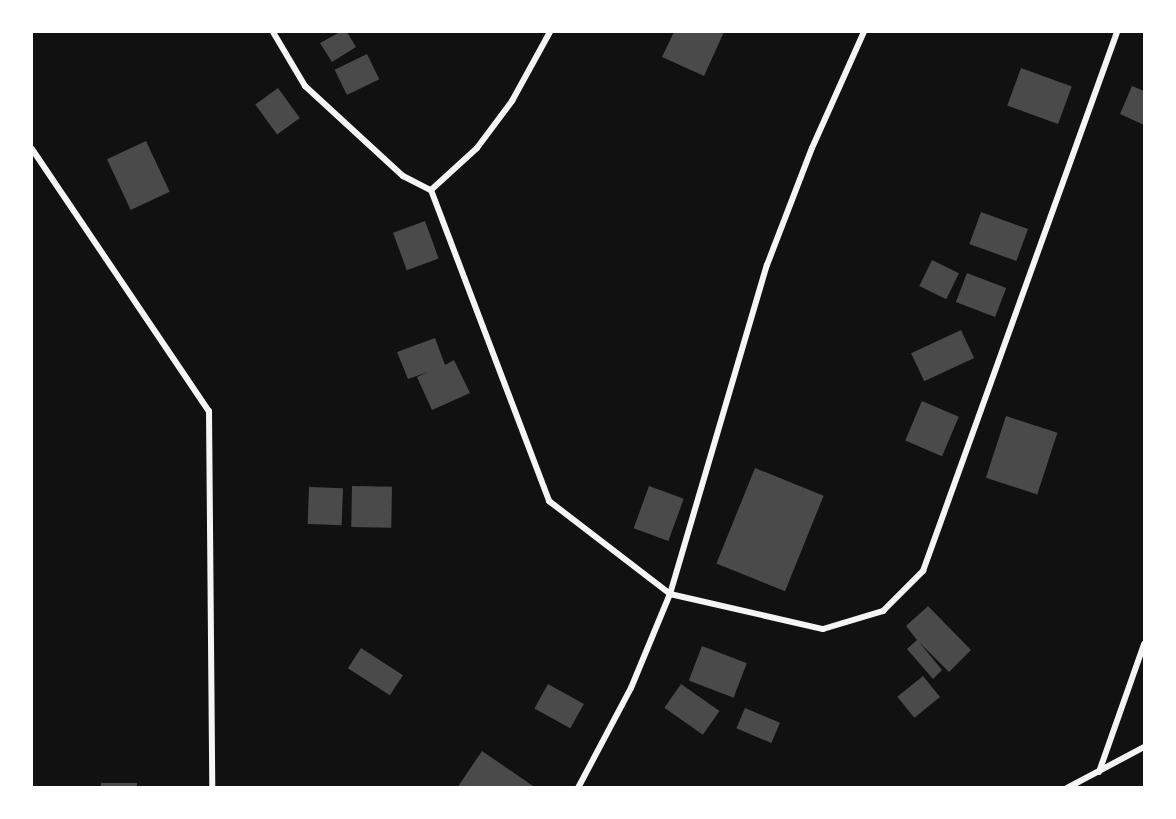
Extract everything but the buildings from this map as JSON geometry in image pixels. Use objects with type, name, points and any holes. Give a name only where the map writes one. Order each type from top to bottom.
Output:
[{"type":"street","points":[[273,32],[305,86],[403,176],[431,190],[549,501],[670,594],[823,629],[883,612],[923,571],[1117,32]]},
{"type":"street","points":[[431,190],[477,148],[512,101],[550,32]]},
{"type":"street","points":[[578,788],[631,688],[670,594],[767,265],[812,148],[864,32]]},
{"type":"street","points":[[32,149],[34,159],[208,411],[212,788]]},
{"type":"street","points":[[1098,772],[1144,644]]},
{"type":"street","points":[[1067,788],[1144,747]]}]
